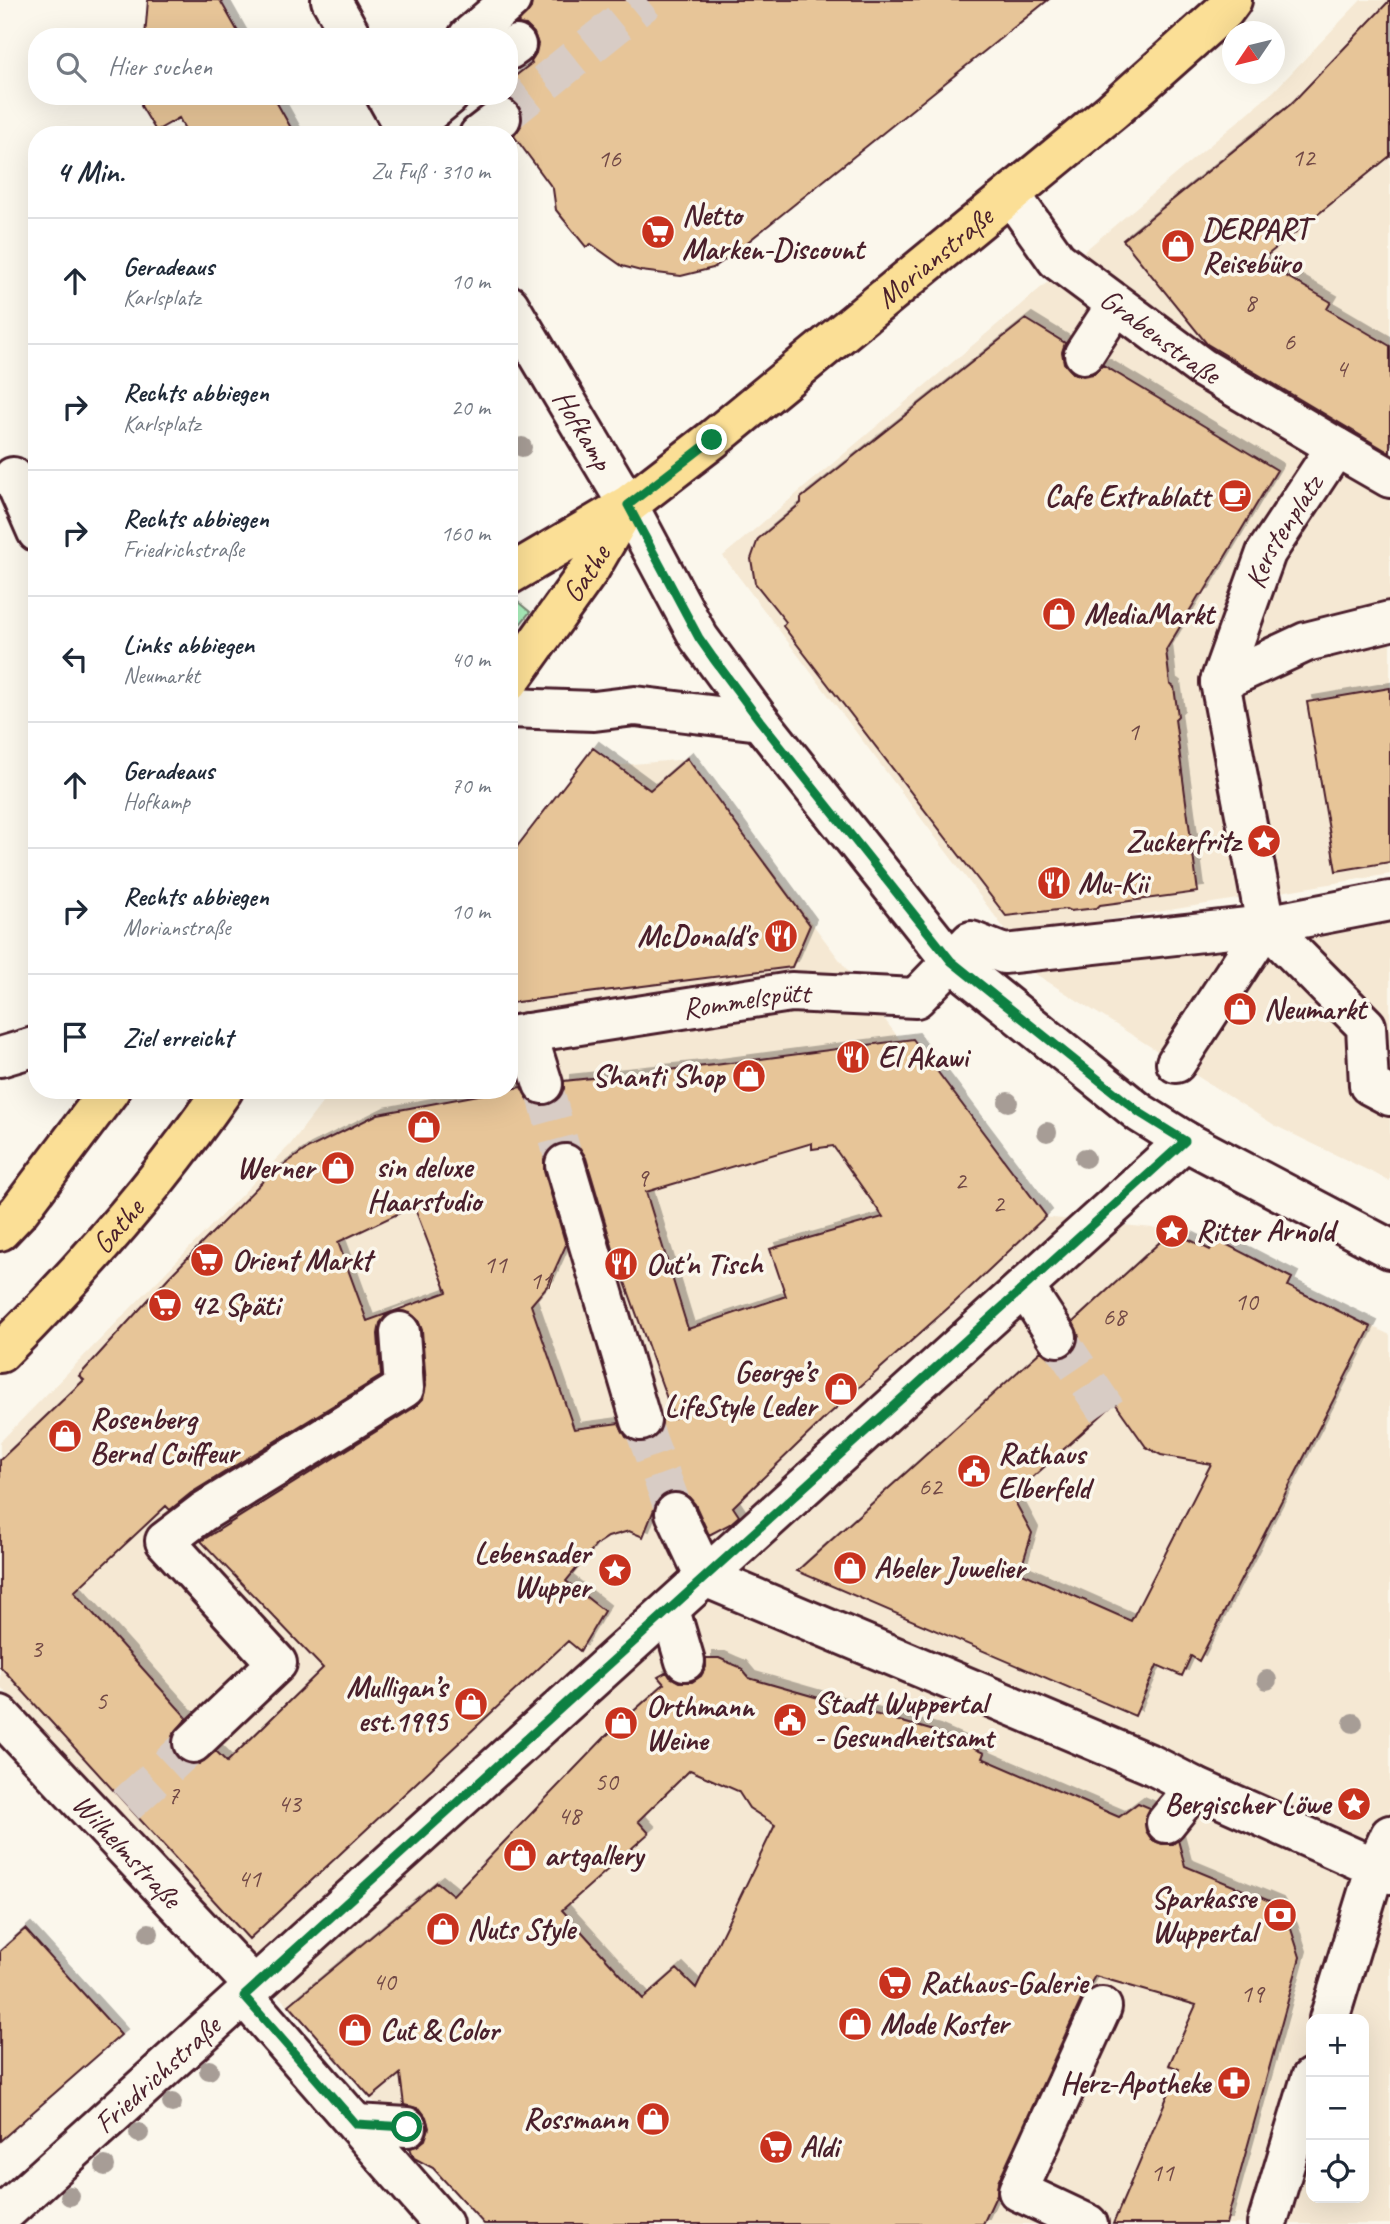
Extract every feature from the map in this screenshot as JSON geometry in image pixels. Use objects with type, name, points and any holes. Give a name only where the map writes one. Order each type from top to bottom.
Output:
[{"type":"main road","name":"Morianstraße","points":[[628,505],[712,440],[1112,111],[1224,11],[1232,0]]},
{"type":"main road","name":"Gathe","points":[[518,570],[628,505]]},
{"type":"main road","name":"Gathe","points":[[518,669],[590,569],[628,505]]},
{"type":"main road","points":[[0,1231],[19,1211],[103,1099]]},
{"type":"main road","name":"Gathe","points":[[0,1353],[45,1308],[172,1162],[217,1099]]},
{"type":"street","points":[[331,0],[347,28]]},
{"type":"street","points":[[478,28],[511,0]]},
{"type":"street","points":[[398,113],[422,105]]},
{"type":"street","name":"Grabenstraße","points":[[1011,195],[1057,260],[1201,367],[1336,447]]},
{"type":"street","points":[[1084,354],[1116,305]]},
{"type":"street","name":"Hofkamp","points":[[518,320],[628,505],[699,638],[760,721],[951,961]]},
{"type":"street","name":"Kerstenplatz","points":[[1220,681],[1266,553],[1336,447],[1390,478]]},
{"type":"street","points":[[17,474],[28,506]]},
{"type":"street","points":[[1390,621],[1306,642],[1220,681],[1266,925],[1366,1026],[1369,1085],[1390,1096]]},
{"type":"street","points":[[518,708],[594,711],[635,706],[760,721]]},
{"type":"street","points":[[1390,901],[1266,925],[1004,954],[971,941],[951,961],[1140,1113],[1185,1141],[1390,1249]]},
{"type":"street","points":[[1176,1063],[1266,925]]},
{"type":"street","name":"Rommelspütt","points":[[543,1084],[518,1034],[792,992],[916,998],[951,961]]},
{"type":"street","points":[[0,1057],[28,1049]]},
{"type":"street","name":"Friedrichstraße","points":[[0,2217],[1185,1141]]},
{"type":"street","points":[[565,1164],[641,1421]]},
{"type":"street","points":[[1025,1288],[1057,1337]]},
{"type":"street","points":[[193,1743],[277,1663],[165,1541],[203,1512],[404,1388],[400,1332]]},
{"type":"street","points":[[675,1513],[705,1577],[1150,1763],[1195,1787],[1385,1858],[1331,2014]]},
{"type":"street","points":[[670,1609],[685,1661]]},
{"type":"street","name":"Wilhelmstraße","points":[[0,1716],[115,1816],[249,1991],[356,2124],[443,2224]]},
{"type":"street","points":[[1166,1823],[1195,1787]]},
{"type":"street","points":[[1088,2224],[1018,2191],[1102,2007]]},
{"type":"street","points":[[1267,2224],[1306,2095]]},
{"type":"street","points":[[356,2124],[407,2127]]},
{"type":"shaded area","points":[[1361,0],[1390,0],[1390,874],[1010,936],[723,556],[1281,84],[1285,84],[1285,79]]},
{"type":"shaded area","points":[[688,759],[1033,1216],[1173,1230],[1390,1335],[1390,2224],[484,2224],[0,1686],[0,1442],[290,1145],[325,1099],[518,1099],[518,847],[578,769]]},
{"type":"shaded area","name":"Neumarkt","points":[[1390,901],[1390,1181],[1276,1126],[1004,954]]},
{"type":"green space","points":[[518,602],[530,612],[518,627]]},
{"type":"building","points":[[148,0],[220,0],[236,28],[146,28]]},
{"type":"building","points":[[532,0],[1048,0],[729,257],[713,268],[681,276],[622,266],[591,244],[586,247],[556,210],[553,189],[518,141],[522,114],[518,74],[532,63],[538,44],[534,33],[526,25],[517,24],[531,8]]},
{"type":"building","points":[[1390,0],[1390,156],[1260,261],[1331,302],[1327,309],[1390,346],[1390,453],[1207,344],[1123,240],[1291,104]]},
{"type":"building","points":[[278,105],[290,126],[183,126],[179,118],[165,126],[153,126],[141,106]]},
{"type":"building","points":[[1026,319],[1065,343],[1062,352],[1064,363],[1073,373],[1083,376],[1093,374],[1103,365],[1277,470],[1166,650],[1170,684],[1174,687],[1178,716],[1175,719],[1198,892],[1100,905],[1097,908],[1006,916],[783,626],[786,622],[755,583],[751,559],[758,539],[801,503],[801,498]]},
{"type":"building","points":[[1390,688],[1390,862],[1336,871],[1307,702]]},
{"type":"building","points":[[593,748],[650,790],[687,758],[810,925],[792,967],[518,1002],[518,845]]},
{"type":"building","points":[[913,1039],[1046,1216],[826,1417],[733,1507],[739,1516],[730,1524],[709,1535],[695,1504],[688,1496],[676,1491],[665,1494],[662,1489],[643,1537],[629,1531],[608,1537],[596,1545],[566,1581],[604,1611],[580,1651],[568,1641],[249,1939],[0,1666],[0,1460],[84,1380],[79,1376],[169,1277],[268,1176],[305,1150],[378,1114],[457,1099],[518,1099],[518,1088],[521,1087],[529,1101],[549,1105],[559,1098],[564,1089],[564,1081],[715,1065]],"holes":[[[559,1143],[571,1143],[580,1148],[586,1158],[613,1249],[674,1418],[662,1419],[662,1427],[657,1436],[647,1442],[635,1442],[626,1437],[619,1423],[574,1429],[531,1305],[548,1285],[566,1245],[544,1170],[544,1158],[549,1149]],[[812,1143],[812,1149],[833,1146],[883,1217],[770,1249],[786,1296],[688,1329],[646,1192]],[[414,1206],[447,1292],[367,1321],[338,1242]],[[398,1310],[410,1313],[418,1320],[422,1330],[426,1386],[423,1399],[415,1407],[201,1541],[323,1668],[227,1762],[216,1751],[199,1764],[186,1764],[177,1758],[172,1747],[172,1736],[187,1718],[74,1592],[166,1506],[170,1510],[191,1493],[381,1376],[378,1334],[380,1323],[387,1314]]]},
{"type":"building","name":"Rathaus Elberfeld","points":[[1172,1231],[1210,1250],[1216,1239],[1292,1278],[1288,1286],[1371,1327],[1199,1661],[1191,1656],[1182,1676],[1157,1665],[1135,1716],[797,1571],[1041,1351],[1048,1357],[1058,1359],[1069,1355],[1077,1346],[1079,1336],[1073,1322]],"holes":[[[1115,1403],[1146,1447],[1161,1455],[1211,1464],[1131,1621],[1020,1572],[1032,1533],[1012,1496]]]},
{"type":"building","name":"Rathaus-Galerie","points":[[706,1658],[719,1658],[740,1667],[749,1678],[934,1731],[984,1753],[982,1758],[1119,1817],[1138,1803],[1150,1808],[1145,1819],[1146,1831],[1152,1840],[1173,1844],[1178,1840],[1185,1866],[1277,1904],[1291,1929],[1300,1957],[1226,2224],[1113,2224],[1179,2069],[1169,2065],[1196,2005],[1095,1976],[1082,1998],[998,2182],[997,2194],[983,2224],[484,2224],[433,2168],[414,2158],[410,2148],[425,2140],[429,2128],[420,2109],[404,2105],[400,2074],[371,2098],[289,2005],[437,1882],[453,1895],[606,1736],[664,1684],[658,1677],[667,1672],[679,1682],[692,1682],[701,1676],[706,1667]],"holes":[[[690,1770],[738,1791],[749,1808],[775,1825],[696,1988],[677,1969],[643,1999],[562,1910],[649,1833],[638,1821]]]},
{"type":"building","points":[[25,1929],[121,2035],[0,2141],[0,1951]]},
{"type":"tunnel","points":[[518,104],[647,0]]},
{"type":"tunnel","points":[[501,118],[517,105]]},
{"type":"tunnel","points":[[543,1084],[565,1164]]},
{"type":"tunnel","points":[[1057,1337],[1107,1411]]},
{"type":"tunnel","points":[[641,1421],[675,1513]]},
{"type":"tunnel","points":[[126,1805],[193,1743]]},
{"type":"place","name":"Netto Marken-Discount","points":[[658,232]]},
{"type":"place","name":"DERPART Reisebüro","points":[[1178,246]]},
{"type":"place","name":"Cafe Extrablatt","points":[[1235,496]]},
{"type":"place","name":"MediaMarkt","points":[[1059,614]]},
{"type":"place","name":"Zuckerfritz","points":[[1264,841]]},
{"type":"place","name":"Mu-Kii","points":[[1054,883]]},
{"type":"place","name":"McDonald's","points":[[781,936]]},
{"type":"place","name":"Neumarkt","points":[[1240,1009]]},
{"type":"place","name":"El Akawi","points":[[853,1057]]},
{"type":"place","name":"Shanti Shop","points":[[749,1076]]},
{"type":"place","name":"sin deluxe Haarstudio","points":[[424,1127]]},
{"type":"place","name":"Werner","points":[[338,1168]]},
{"type":"place","name":"Ritter Arnold","points":[[1172,1231]]},
{"type":"place","name":"Orient Markt","points":[[207,1260]]},
{"type":"place","name":"Out'n Tisch","points":[[621,1264]]},
{"type":"place","name":"42 Späti","points":[[165,1305]]},
{"type":"place","name":"George’s LifeStyle Leder","points":[[841,1389]]},
{"type":"place","name":"Rosenberg Bernd Coiffeur","points":[[65,1436]]},
{"type":"place","name":"Rathaus Elberfeld","points":[[974,1471]]},
{"type":"place","name":"Abeler Juwelier","points":[[850,1568]]},
{"type":"place","name":"Lebensader Wupper","points":[[615,1570]]},
{"type":"place","name":"Mulligan’s est.1995","points":[[471,1704]]},
{"type":"place","name":"Stadt Wuppertal - Gesundheitsamt","points":[[790,1720]]},
{"type":"place","name":"Orthmann Weine","points":[[621,1723]]},
{"type":"place","name":"Bergischer Löwe","points":[[1354,1804]]},
{"type":"place","name":"artgallery","points":[[520,1855]]},
{"type":"place","name":"Sparkasse Wuppertal","points":[[1280,1915]]},
{"type":"place","name":"Nuts Style","points":[[443,1929]]},
{"type":"place","name":"Rathaus-Galerie","points":[[895,1983]]},
{"type":"place","name":"Mode Koster","points":[[855,2024]]},
{"type":"place","name":"Cut & Color","points":[[355,2030]]},
{"type":"place","name":"Herz-Apotheke","points":[[1234,2083]]},
{"type":"place","name":"Rossmann","points":[[653,2119]]},
{"type":"place","name":"Aldi","points":[[776,2147]]},
{"type":"route","points":[[407,2127],[356,2124],[244,1996],[1185,1141],[1140,1113],[951,961],[760,721],[699,638],[628,505],[712,440]]}]
